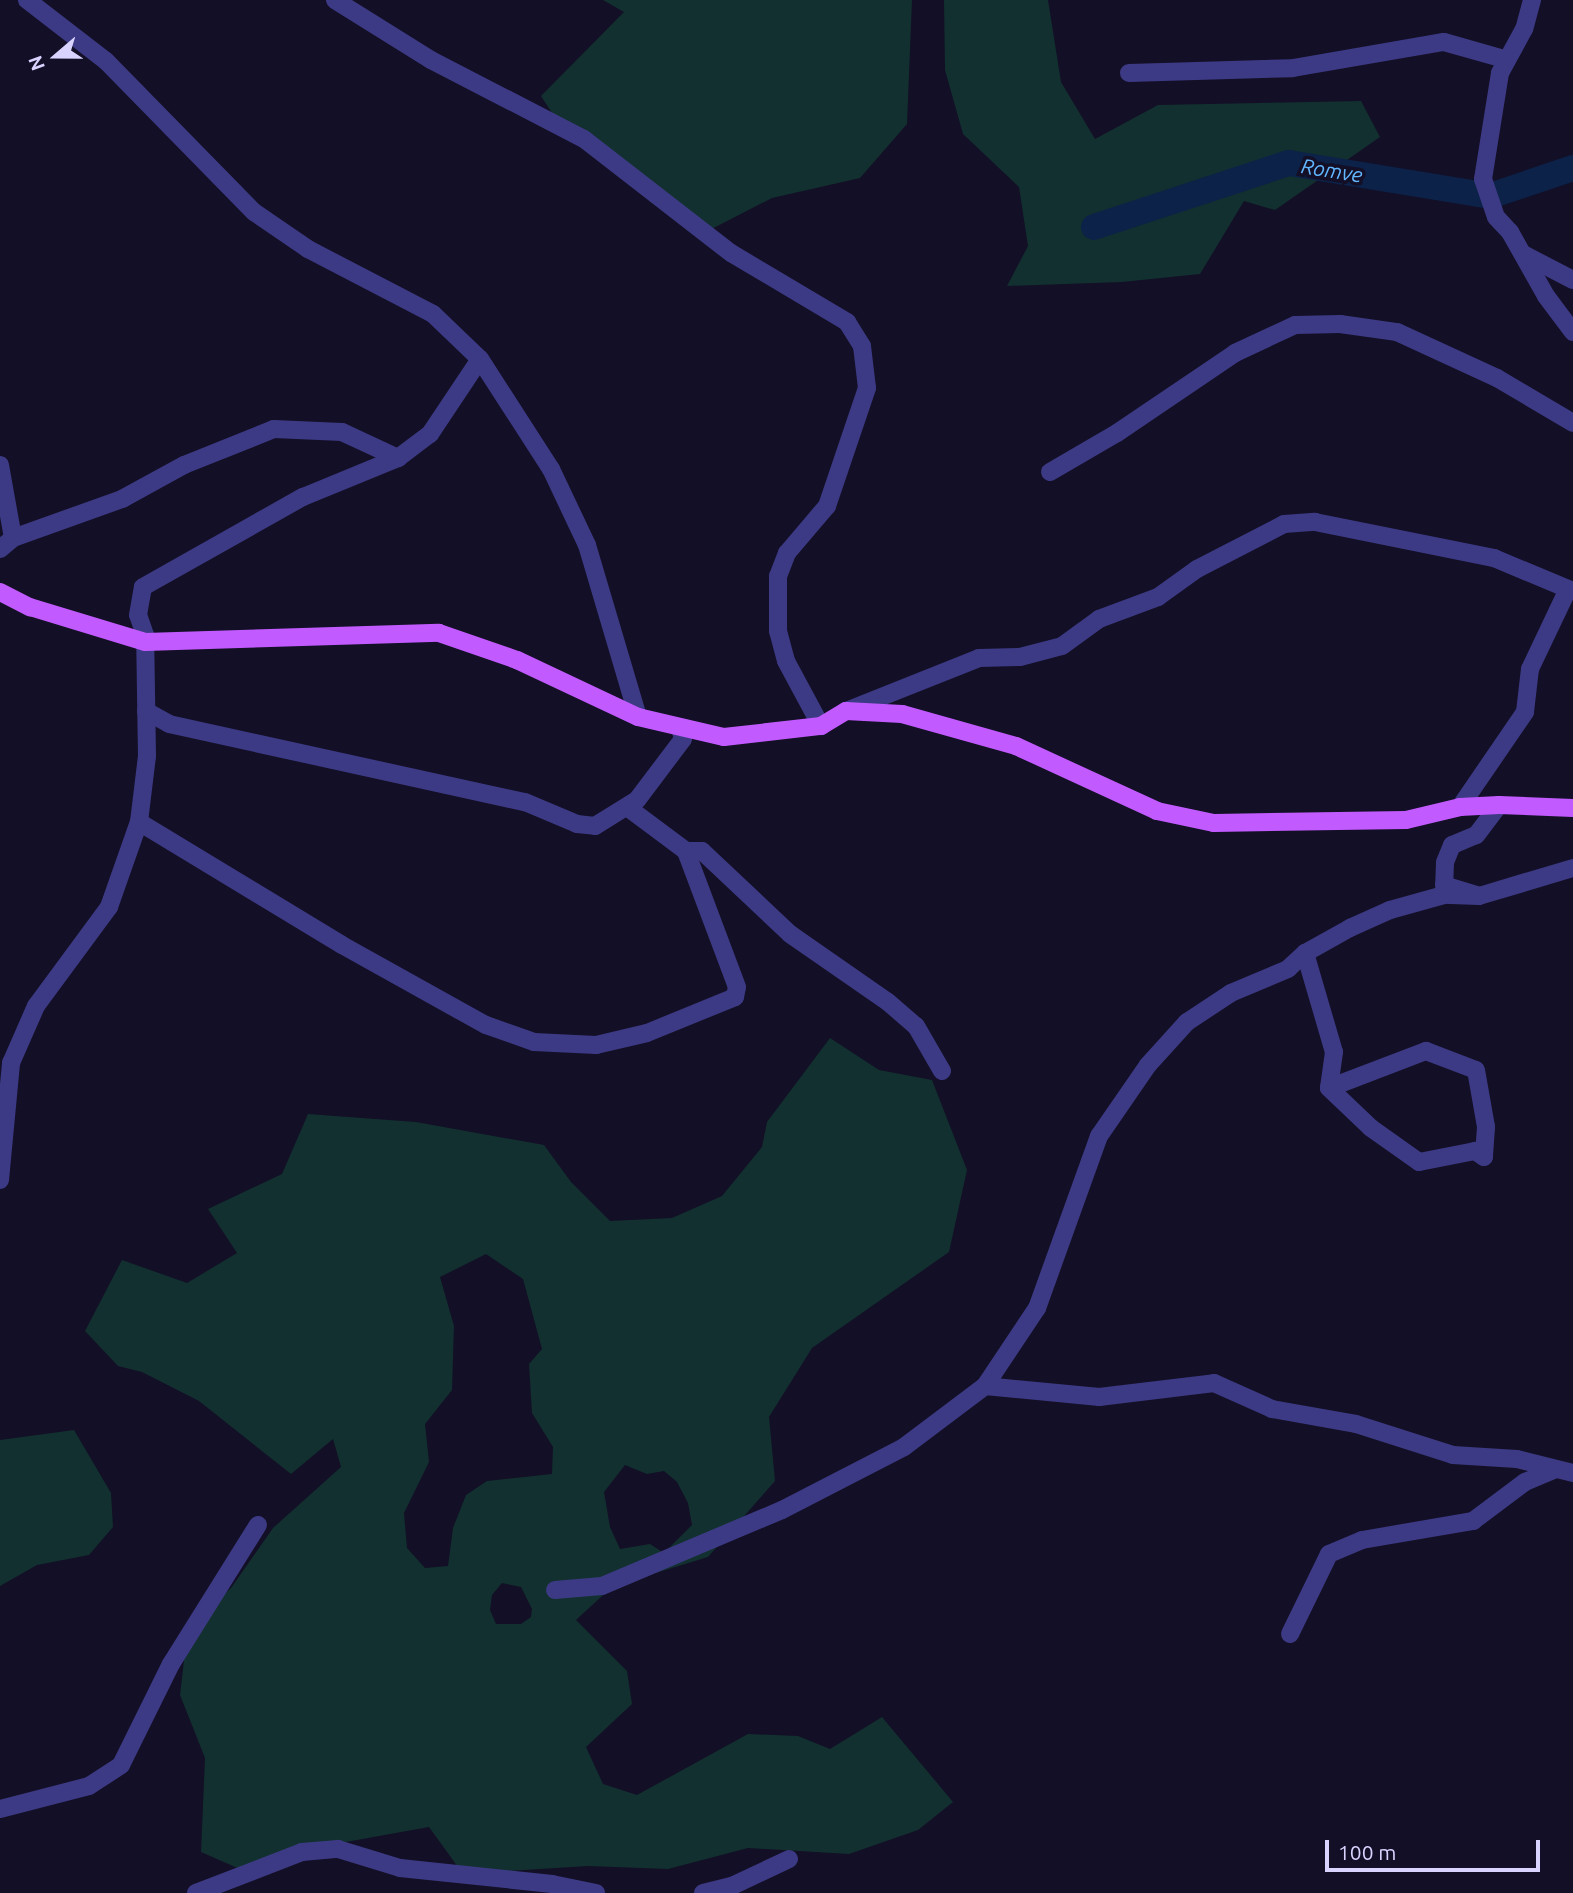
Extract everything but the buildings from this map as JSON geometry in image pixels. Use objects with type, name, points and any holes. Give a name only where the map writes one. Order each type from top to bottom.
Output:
[{"type":"main road","points":[[0,592],[30,607],[145,642],[439,633],[517,660],[638,717],[724,737],[821,726],[846,711],[902,714],[954,727],[1067,766],[1157,811],[1214,823],[1406,820],[1460,807],[1499,805],[1573,808]]},
{"type":"street","points":[[27,0],[106,61],[254,212],[308,249],[433,314],[480,359],[551,469],[587,545],[638,717]]},
{"type":"street","points":[[335,0],[431,60],[584,139],[731,253],[847,322],[862,346],[867,388],[827,506],[787,554],[778,576],[778,631],[786,661],[821,726]]},
{"type":"street","points":[[1532,0],[1524,29],[1504,59],[1483,179],[1496,217],[1525,255],[1546,296],[1573,332]]},
{"type":"street","points":[[1129,73],[1293,68],[1444,42],[1504,59]]},
{"type":"street","points":[[1525,255],[1573,280]]},
{"type":"street","points":[[1050,472],[1118,433],[1235,354],[1295,325],[1340,324],[1397,332],[1497,378],[1573,423]]},
{"type":"street","points":[[0,1180],[11,1063],[36,1006],[109,906],[139,822],[147,756],[145,642],[138,615],[143,587],[303,497],[398,458],[430,434],[480,359]]},
{"type":"street","points":[[0,465],[6,543],[122,499],[184,465],[274,429],[342,432],[398,458]]},
{"type":"street","points":[[846,711],[979,658],[1020,657],[1062,646],[1099,619],[1158,597],[1197,569],[1284,524],[1315,522],[1494,558],[1570,591],[1530,669],[1525,712],[1460,807]]},
{"type":"street","points":[[146,711],[169,724],[525,802],[576,824],[595,827],[627,807],[683,739],[680,728]]},
{"type":"street","points":[[1479,896],[1444,886],[1445,862],[1452,845],[1476,835],[1499,805]]},
{"type":"street","points":[[139,822],[342,945],[486,1025],[534,1042],[596,1045],[647,1033],[735,997],[737,987],[686,851],[627,807]]},
{"type":"street","points":[[686,851],[702,851],[790,934],[836,970],[888,1002],[916,1026],[942,1071]]},
{"type":"street","points":[[555,1590],[602,1586],[782,1510],[904,1447],[985,1386],[1037,1308],[1099,1136],[1148,1065],[1187,1023],[1231,993],[1288,969],[1305,953],[1390,910],[1444,895],[1479,896],[1573,868]]},
{"type":"street","points":[[1305,953],[1334,1052],[1329,1088]]},
{"type":"street","points":[[1426,1051],[1472,1067],[1480,1078],[1484,1157],[1475,1152],[1419,1162],[1371,1128],[1329,1088],[1426,1051]]},
{"type":"street","points":[[985,1386],[1099,1397],[1214,1383],[1272,1409],[1356,1424],[1453,1455],[1517,1460],[1564,1471]]},
{"type":"street","points":[[1290,1634],[1329,1554],[1362,1540],[1473,1521],[1525,1482],[1564,1471]]},
{"type":"street","points":[[0,1809],[89,1786],[121,1765],[171,1664],[258,1524]]},
{"type":"street","points":[[196,1893],[302,1852],[338,1850],[400,1868],[552,1884],[596,1893]]},
{"type":"street","points":[[703,1893],[732,1886],[789,1859]]},
{"type":"green space","points":[[603,0],[912,0],[907,124],[860,178],[772,198],[698,236],[561,127],[541,96],[624,12]]},
{"type":"green space","points":[[944,0],[1048,0],[1061,82],[1095,139],[1158,105],[1361,101],[1380,137],[1275,210],[1244,201],[1200,274],[1122,282],[1007,286],[1028,246],[1019,187],[963,134],[945,70]]},
{"type":"green space","points":[[830,1038],[879,1070],[932,1080],[967,1170],[949,1252],[812,1348],[769,1417],[775,1481],[708,1557],[613,1586],[576,1620],[627,1671],[632,1704],[586,1747],[603,1784],[637,1795],[748,1734],[798,1736],[830,1749],[882,1717],[953,1802],[918,1830],[849,1854],[748,1848],[668,1869],[588,1866],[463,1874],[429,1827],[296,1851],[242,1870],[201,1852],[205,1758],[180,1695],[188,1626],[231,1588],[273,1528],[341,1467],[333,1439],[291,1474],[199,1401],[142,1372],[118,1366],[85,1331],[122,1260],[187,1283],[237,1253],[208,1209],[282,1174],[308,1114],[416,1122],[544,1145],[571,1182],[610,1221],[672,1218],[722,1196],[762,1147],[767,1122]],"holes":[[[486,1254],[523,1279],[542,1349],[529,1364],[532,1413],[553,1447],[552,1474],[487,1481],[466,1495],[453,1528],[448,1566],[425,1568],[407,1548],[404,1513],[429,1462],[425,1424],[452,1390],[454,1326],[440,1277]],[[625,1465],[647,1474],[664,1471],[677,1482],[688,1503],[692,1525],[664,1553],[650,1544],[620,1549],[610,1527],[604,1492]],[[502,1583],[521,1587],[532,1609],[531,1617],[521,1624],[496,1624],[490,1610],[492,1595]]]},
{"type":"green space","points":[[74,1430],[111,1493],[113,1527],[89,1555],[37,1565],[0,1586],[0,1440]]},
{"type":"waterway","name":"Romve","points":[[1094,227],[1289,163],[1490,196],[1573,168]]}]
